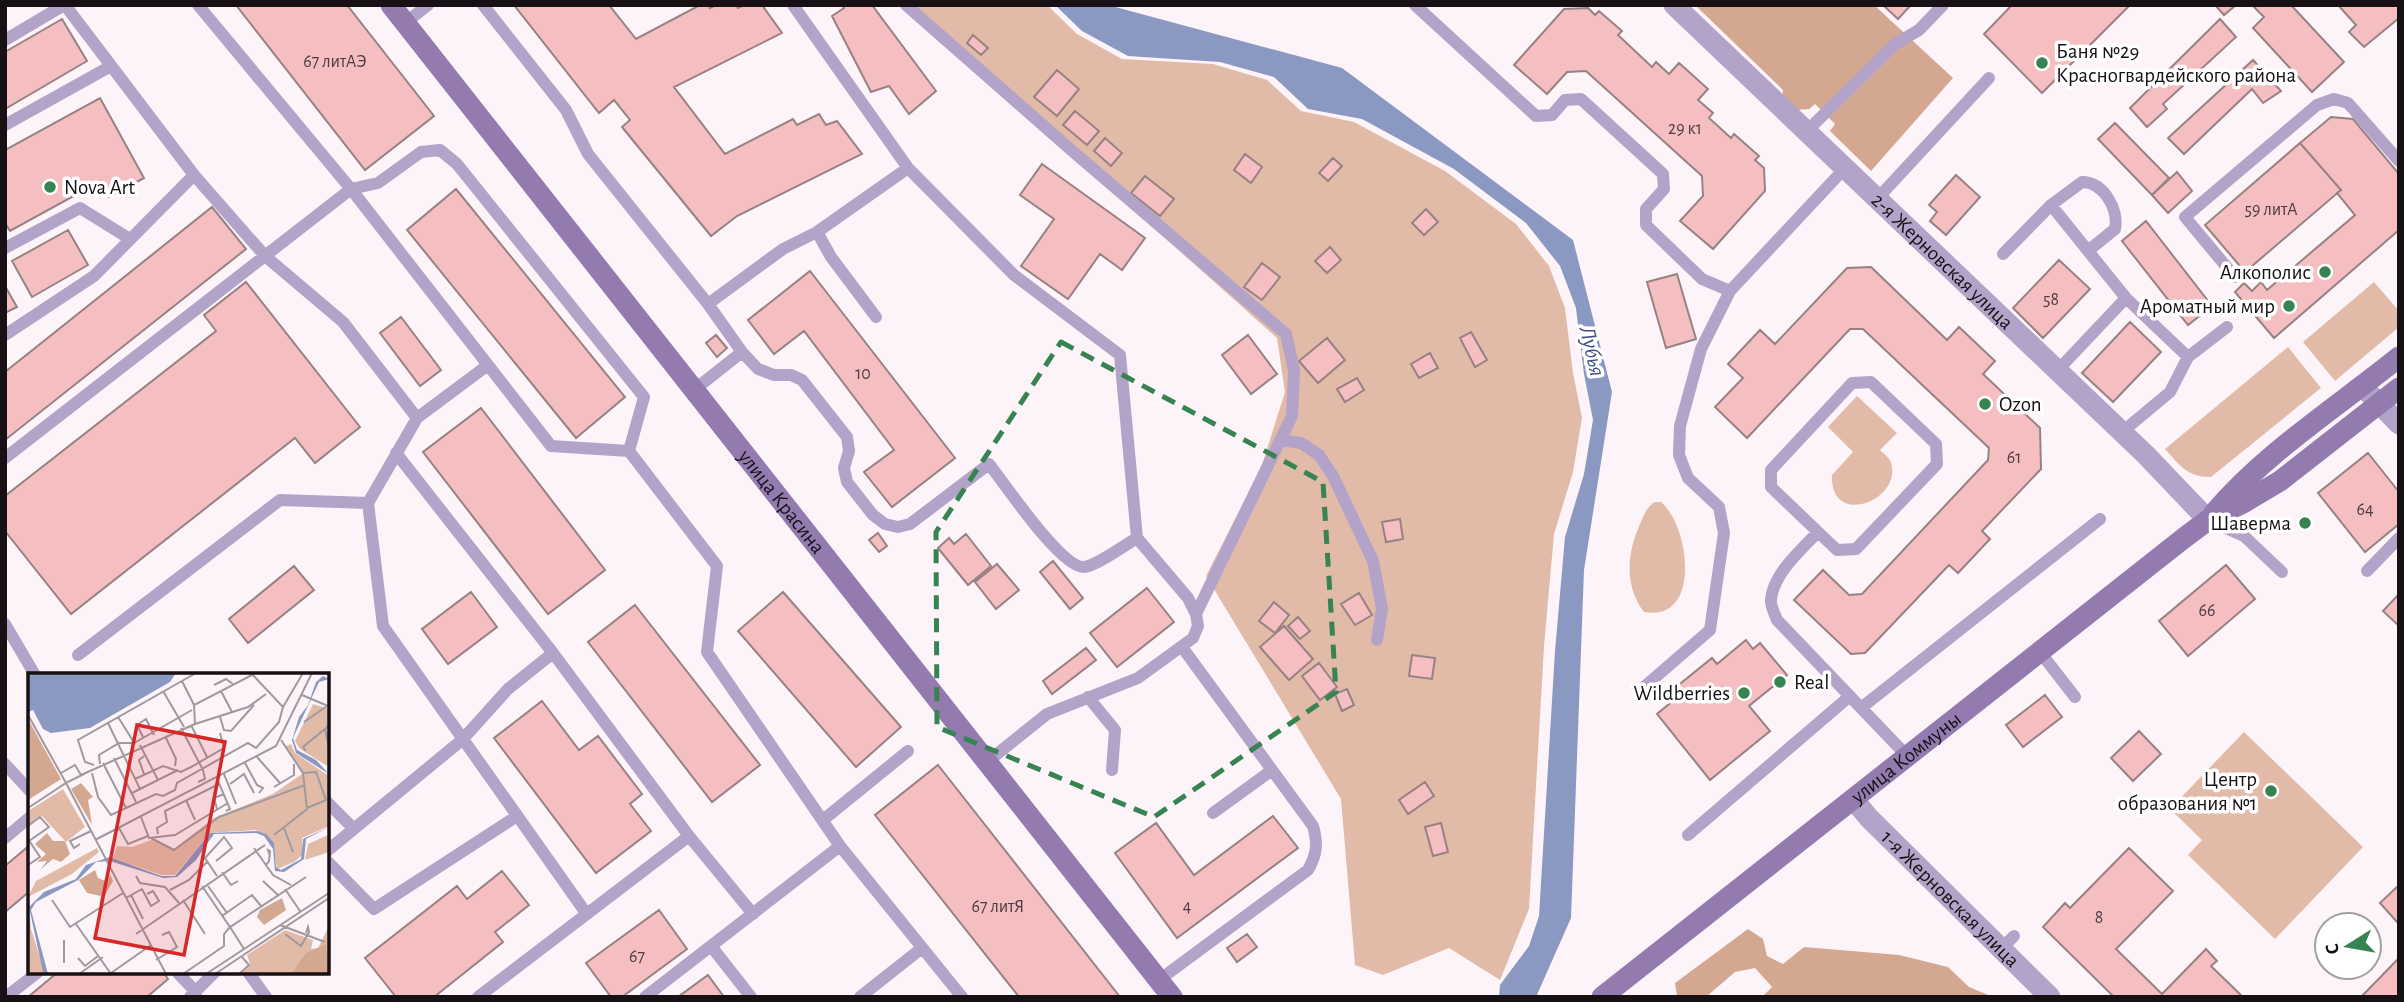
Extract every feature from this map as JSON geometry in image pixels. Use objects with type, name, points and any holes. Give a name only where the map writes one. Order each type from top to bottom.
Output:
[{"type":"main road","name":"улица Красина","points":[[391,5],[1166,988]]},
{"type":"main road","name":"улица Коммуны","points":[[1602,997],[2208,520],[2232,491],[2264,462],[2399,357]]},
{"type":"main road","name":"улица Коммуны","points":[[2208,520],[2280,481],[2399,388]]},
{"type":"street","name":"2-я Жерновская улица","points":[[1674,5],[2122,432],[2208,520]]},
{"type":"street","points":[[2362,386],[2399,424]]},
{"type":"street","name":"1-я Жерновская улица","points":[[1854,800],[2008,942],[2050,997]]},
{"type":"lane","points":[[5,40],[65,5],[194,175],[265,256],[343,322],[416,418]]},
{"type":"lane","points":[[198,5],[351,189],[551,446],[629,451],[717,566],[708,652],[841,846],[962,997]]},
{"type":"lane","points":[[405,23],[428,5]]},
{"type":"lane","points":[[483,5],[566,110],[588,154],[708,304],[742,352],[758,369],[803,380],[847,437],[849,450],[844,468],[847,482],[873,515],[885,524],[898,527],[910,524],[989,464],[1057,552],[1076,566],[1087,567],[1137,538]]},
{"type":"lane","points":[[793,5],[908,168],[1014,275],[1120,355],[1137,538],[1188,598],[1196,614],[1198,626],[1193,638],[1182,647],[1138,678],[1047,714],[987,762]]},
{"type":"lane","points":[[906,5],[1040,124],[1286,334],[1294,370],[1292,416],[1196,614]]},
{"type":"lane","points":[[1415,5],[1536,116],[1552,115],[1565,100],[1581,99],[1663,174],[1664,189],[1646,209],[1646,225],[1702,279],[1730,291]]},
{"type":"lane","points":[[1807,131],[1895,44],[1919,30],[1943,5]]},
{"type":"lane","points":[[5,125],[111,66]]},
{"type":"lane","points":[[1877,199],[1989,78]]},
{"type":"lane","points":[[2235,277],[2185,217],[2318,105],[2334,99],[2348,103],[2399,161]]},
{"type":"lane","points":[[5,458],[351,189],[378,183],[421,152],[440,150],[457,164],[644,397],[629,451]]},
{"type":"lane","points":[[708,304],[783,249],[817,232],[908,168]]},
{"type":"lane","points":[[1644,687],[1710,630],[1724,533],[1719,507],[1688,478],[1679,455],[1681,426],[1702,348],[1730,291],[1845,168]]},
{"type":"lane","points":[[5,335],[93,276],[194,175]]},
{"type":"lane","points":[[2003,254],[2051,205],[2082,181],[2096,185],[2114,208],[2117,219],[2115,229],[2089,250]]},
{"type":"lane","points":[[2051,205],[2126,298],[2188,357]]},
{"type":"lane","points":[[5,248],[80,208],[130,239]]},
{"type":"lane","points":[[817,232],[831,257],[876,317]]},
{"type":"lane","points":[[2057,371],[2126,298]]},
{"type":"lane","points":[[2122,432],[2170,392],[2188,357],[2227,327]]},
{"type":"lane","points":[[694,390],[742,352]]},
{"type":"lane","points":[[488,365],[416,418],[368,503],[383,626],[586,913]]},
{"type":"lane","points":[[1871,382],[1936,444],[1937,464],[1856,548],[1836,550],[1818,532],[1771,487],[1770,470],[1852,383],[1871,382]]},
{"type":"lane","points":[[1281,440],[1301,443],[1319,455],[1333,476],[1373,561],[1382,609],[1377,640]]},
{"type":"lane","points":[[397,453],[553,653],[689,836],[753,914]]},
{"type":"lane","points":[[78,655],[280,500],[368,503]]},
{"type":"lane","points":[[1861,708],[2100,519]]},
{"type":"lane","points":[[2208,520],[2244,536],[2282,572]]},
{"type":"lane","points":[[1818,532],[1776,583],[1770,601],[1777,620],[1908,757]]},
{"type":"lane","points":[[2367,571],[2399,538]]},
{"type":"lane","points":[[5,624],[34,673]]},
{"type":"lane","points":[[1166,988],[1308,870],[1315,857],[1317,843],[1313,826],[1182,647]]},
{"type":"lane","points":[[2040,652],[2075,697]]},
{"type":"lane","points":[[329,849],[462,740],[508,689],[553,653]]},
{"type":"lane","points":[[1688,835],[1850,696]]},
{"type":"lane","points":[[1088,697],[1115,730],[1112,770]]},
{"type":"lane","points":[[822,820],[908,751]]},
{"type":"lane","points":[[5,764],[28,789]]},
{"type":"lane","points":[[1213,813],[1272,770]]},
{"type":"lane","points":[[329,804],[354,830]]},
{"type":"lane","points":[[329,863],[374,909],[517,816]]},
{"type":"lane","points":[[5,838],[28,819]]},
{"type":"lane","points":[[478,997],[689,836]]},
{"type":"lane","points":[[645,997],[841,846]]},
{"type":"lane","points":[[711,946],[751,997]]},
{"type":"lane","points":[[860,997],[922,948]]},
{"type":"lane","points":[[6,997],[35,974]]},
{"type":"lane","points":[[178,974],[194,995],[213,974]]},
{"type":"lane","points":[[249,974],[266,997]]},
{"type":"highlighted area","points":[[1061,342],[1323,482],[1336,692],[1154,817],[937,727],[936,532]]},
{"type":"shaded area","points":[[904,5],[1047,5],[1077,34],[1122,59],[1213,64],[1267,80],[1301,111],[1354,122],[1445,171],[1516,224],[1549,266],[1565,308],[1582,418],[1573,472],[1554,534],[1544,646],[1529,909],[1500,980],[1449,948],[1383,975],[1355,965],[1341,799],[1206,576],[1261,468],[1285,392],[1277,338]]},
{"type":"shaded area","points":[[1695,5],[1874,5],[1953,78],[1871,171],[1830,131],[1835,124],[1815,104],[1809,109],[1796,110],[1782,97],[1783,90]]},
{"type":"shaded area","points":[[2374,282],[2399,311],[2399,327],[2335,381],[2303,342]]},
{"type":"shaded area","points":[[2288,347],[2321,388],[2211,477],[2195,475],[2180,465],[2165,449]]},
{"type":"shaded area","points":[[1857,396],[1897,433],[1880,450],[1891,463],[1892,476],[1887,488],[1865,503],[1853,505],[1842,501],[1834,492],[1832,475],[1853,452],[1828,427]]},
{"type":"shaded area","points":[[1655,502],[1661,502],[1671,514],[1679,531],[1685,570],[1683,588],[1675,603],[1663,611],[1644,612],[1633,591],[1630,558],[1643,517]]},
{"type":"shaded area","points":[[2244,732],[2363,847],[2275,939],[2188,855],[2202,840],[2170,809]]},
{"type":"shaded area","points":[[1748,929],[1763,939],[1767,956],[1783,964],[1804,947],[1899,955],[1948,967],[1969,987],[1993,997],[1762,997],[1772,987],[1755,968],[1735,972],[1706,997],[1677,996],[1675,983]]},
{"type":"water","name":"Лубья","points":[[1055,5],[1108,5],[1342,68],[1573,240],[1612,392],[1584,570],[1571,918],[1536,997],[1499,997],[1500,985],[1529,946],[1539,916],[1555,651],[1565,537],[1584,474],[1593,420],[1576,308],[1560,266],[1526,223],[1454,169],[1362,119],[1308,109],[1274,77],[1220,62],[1128,56],[1082,31]]},
{"type":"building","points":[[236,5],[347,5],[434,116],[365,170]]},
{"type":"building","points":[[514,5],[609,5],[636,39],[700,5],[709,5],[710,8],[716,5],[736,5],[738,8],[744,5],[762,5],[782,33],[674,87],[725,154],[793,119],[797,125],[819,114],[826,125],[837,121],[862,154],[737,216],[711,236],[622,127],[630,120],[614,100],[599,113]]},
{"type":"building","points":[[842,5],[872,5],[936,91],[909,114],[889,86],[871,92],[832,16],[844,8]]},
{"type":"building","points":[[1883,5],[1911,5],[1898,19]]},
{"type":"building","name":"Баня №29 Красногвардейского района","points":[[2012,5],[2128,7],[2042,93],[1984,34]]},
{"type":"building","points":[[2215,5],[2236,5],[2224,15]]},
{"type":"building","points":[[2252,5],[2291,5],[2344,62],[2312,92],[2253,28],[2264,17]]},
{"type":"building","points":[[2338,5],[2399,5],[2399,18],[2364,47],[2349,32],[2356,25]]},
{"type":"building","points":[[1588,8],[1595,15],[1599,11],[1622,31],[1618,35],[1652,67],[1656,62],[1669,74],[1679,63],[1708,89],[1698,100],[1713,113],[1709,118],[1731,138],[1734,134],[1759,156],[1755,160],[1764,168],[1765,191],[1713,249],[1680,221],[1703,196],[1702,176],[1586,71],[1567,72],[1547,94],[1514,65],[1564,9]]},
{"type":"building","points":[[62,19],[87,61],[5,109],[5,52]]},
{"type":"building","points":[[2220,19],[2236,37],[2163,104],[2167,109],[2147,127],[2130,108]]},
{"type":"building","points":[[973,35],[988,48],[981,55],[967,43]]},
{"type":"building","points":[[2253,60],[2281,91],[2263,103],[2252,89],[2184,154],[2168,138]]},
{"type":"building","points":[[1057,70],[1079,89],[1057,116],[1034,97]]},
{"type":"building","points":[[100,98],[144,178],[109,197],[101,181],[10,231],[5,223],[5,150]]},
{"type":"building","points":[[1075,111],[1099,131],[1087,145],[1063,125]]},
{"type":"building","points":[[2331,117],[2353,119],[2399,174],[2399,230],[2274,338],[2235,292],[2244,283],[2252,291],[2261,282],[2267,290],[2355,215],[2337,193],[2341,190],[2300,143]]},
{"type":"building","points":[[2115,123],[2169,178],[2152,195],[2098,139]]},
{"type":"building","points":[[1105,138],[1122,153],[1111,166],[1094,151]]},
{"type":"building","points":[[2300,143],[2341,190],[2245,272],[2205,225]]},
{"type":"building","points":[[1245,154],[1262,167],[1251,183],[1234,170]]},
{"type":"building","points":[[1333,158],[1342,166],[1328,181],[1319,173]]},
{"type":"building","points":[[1042,164],[1145,238],[1122,270],[1100,254],[1068,299],[1021,266],[1054,219],[1020,195]]},
{"type":"building","points":[[2177,172],[2192,191],[2168,213],[2152,195]]},
{"type":"building","points":[[1956,175],[1980,197],[1946,235],[1930,221],[1937,212],[1929,205]]},
{"type":"building","points":[[1145,176],[1174,199],[1160,216],[1131,193]]},
{"type":"building","points":[[456,189],[625,397],[576,438],[407,230]]},
{"type":"building","points":[[212,207],[246,249],[5,440],[5,372]]},
{"type":"building","points":[[1426,209],[1438,222],[1424,235],[1412,223]]},
{"type":"building","points":[[2146,221],[2212,306],[2188,325],[2122,241]]},
{"type":"building","points":[[68,230],[88,265],[32,297],[12,261]]},
{"type":"building","points":[[1330,247],[1341,260],[1327,273],[1315,261]]},
{"type":"building","points":[[2059,260],[2090,289],[2043,338],[2013,308]]},
{"type":"building","points":[[1262,263],[1280,277],[1262,300],[1244,287]]},
{"type":"building","points":[[1871,267],[1947,340],[1959,327],[1995,361],[1983,374],[2040,428],[2041,469],[1982,531],[1990,539],[1958,573],[1949,565],[1865,653],[1851,654],[1794,600],[1823,570],[1849,595],[1862,594],[1988,460],[1989,448],[1863,329],[1850,329],[1747,438],[1715,407],[1743,378],[1728,364],[1760,330],[1775,344],[1847,268]]},
{"type":"building","points":[[810,271],[955,458],[892,507],[864,472],[894,450],[804,331],[774,354],[748,320]]},
{"type":"building","points":[[1677,274],[1696,339],[1666,348],[1647,282]]},
{"type":"building","points":[[246,282],[360,427],[315,463],[295,438],[71,614],[5,531],[5,496],[216,331],[204,315]]},
{"type":"building","points":[[5,286],[17,307],[5,313]]},
{"type":"building","points":[[401,317],[441,370],[420,386],[380,333]]},
{"type":"building","points":[[2130,322],[2161,352],[2113,402],[2082,373]]},
{"type":"building","points":[[1471,332],[1487,360],[1475,367],[1460,338]]},
{"type":"building","points":[[716,335],[727,348],[717,357],[706,343]]},
{"type":"building","points":[[1248,335],[1277,374],[1251,394],[1222,355]]},
{"type":"building","points":[[1327,338],[1345,360],[1318,383],[1299,361]]},
{"type":"building","points":[[1430,353],[1438,368],[1419,378],[1411,364]]},
{"type":"building","points":[[1357,378],[1364,390],[1345,402],[1337,389]]},
{"type":"building","points":[[481,408],[605,570],[548,614],[423,452]]},
{"type":"building","points":[[2368,453],[2399,492],[2399,524],[2365,552],[2318,493]]},
{"type":"building","points":[[1400,519],[1403,539],[1386,542],[1382,522]]},
{"type":"building","points":[[878,533],[887,546],[879,552],[869,540]]},
{"type":"building","points":[[966,534],[991,566],[968,585],[938,548],[949,538],[954,544]]},
{"type":"building","points":[[1053,561],[1083,598],[1070,609],[1040,572]]},
{"type":"building","points":[[997,564],[1019,590],[996,609],[975,582]]},
{"type":"building","points":[[2226,565],[2255,599],[2188,656],[2159,621]]},
{"type":"building","points":[[294,566],[314,590],[248,643],[229,619]]},
{"type":"building","points":[[1147,588],[1174,622],[1117,667],[1090,633]]},
{"type":"building","points":[[471,592],[497,627],[448,664],[422,629]]},
{"type":"building","points":[[783,592],[901,727],[856,767],[738,631]]},
{"type":"building","points":[[1359,593],[1372,615],[1355,625],[1341,604]]},
{"type":"building","points":[[2399,594],[2399,626],[2383,611]]},
{"type":"building","points":[[1274,602],[1289,615],[1275,633],[1259,621]]},
{"type":"building","points":[[635,605],[760,765],[712,802],[588,642]]},
{"type":"building","points":[[1298,617],[1310,631],[1300,639],[1288,626]]},
{"type":"building","points":[[1284,626],[1313,659],[1289,680],[1260,647]]},
{"type":"building","points":[[1746,640],[1753,649],[1760,643],[1787,675],[1749,706],[1770,731],[1710,780],[1657,714],[1680,695],[1675,688],[1712,658],[1717,664]]},
{"type":"building","points":[[1086,648],[1096,660],[1052,694],[1043,681]]},
{"type":"building","points":[[1412,655],[1435,658],[1432,679],[1409,676]]},
{"type":"building","points":[[1319,663],[1337,687],[1320,700],[1302,676]]},
{"type":"building","points":[[1347,689],[1354,705],[1342,711],[1335,694]]},
{"type":"building","points":[[2045,695],[2062,717],[2023,747],[2006,725]]},
{"type":"building","points":[[542,701],[579,750],[598,736],[642,794],[630,804],[651,831],[596,873],[494,738]]},
{"type":"building","points":[[2139,731],[2161,754],[2133,781],[2111,758]]},
{"type":"building","points":[[938,765],[1120,997],[1019,997],[875,815]]},
{"type":"building","points":[[1425,782],[1434,796],[1408,814],[1399,800]]},
{"type":"building","points":[[1273,816],[1298,848],[1177,938],[1115,853],[1156,823],[1194,875]]},
{"type":"building","points":[[1441,823],[1448,852],[1433,856],[1425,827]]},
{"type":"building","points":[[28,847],[28,893],[5,912],[5,866]]},
{"type":"building","points":[[2129,848],[2173,891],[2116,949],[2162,994],[2206,949],[2217,961],[2211,966],[2243,997],[2114,997],[2043,927],[2065,903],[2070,908]]},
{"type":"building","points":[[502,871],[529,905],[495,932],[503,942],[434,997],[396,997],[365,958],[457,886],[467,899]]},
{"type":"building","points":[[2399,885],[2399,921],[2397,922],[2380,903]]},
{"type":"building","points":[[659,910],[687,949],[622,997],[611,997],[586,963]]},
{"type":"building","points":[[1247,934],[1257,947],[1237,962],[1227,948]]},
{"type":"building","points":[[2399,958],[2399,997],[2361,997],[2377,981],[2383,981],[2383,974]]},
{"type":"building","points":[[56,974],[164,974],[168,979],[147,997],[28,997]]},
{"type":"building","points":[[708,975],[724,997],[678,997]]},
{"type":"place","name":"Баня №29 Красногвардейского района","points":[[2042,63]]},
{"type":"place","name":"Nova Art","points":[[50,187]]},
{"type":"place","name":"Алкополис","points":[[2325,272]]},
{"type":"place","name":"Ароматный мир","points":[[2289,306]]},
{"type":"place","name":"Ozon","points":[[1985,404]]},
{"type":"place","name":"Шаверма","points":[[2305,523]]},
{"type":"place","name":"Real","points":[[1780,682]]},
{"type":"place","name":"Wildberries","points":[[1744,693]]},
{"type":"place","name":"Центр образования №1","points":[[2271,791]]}]
